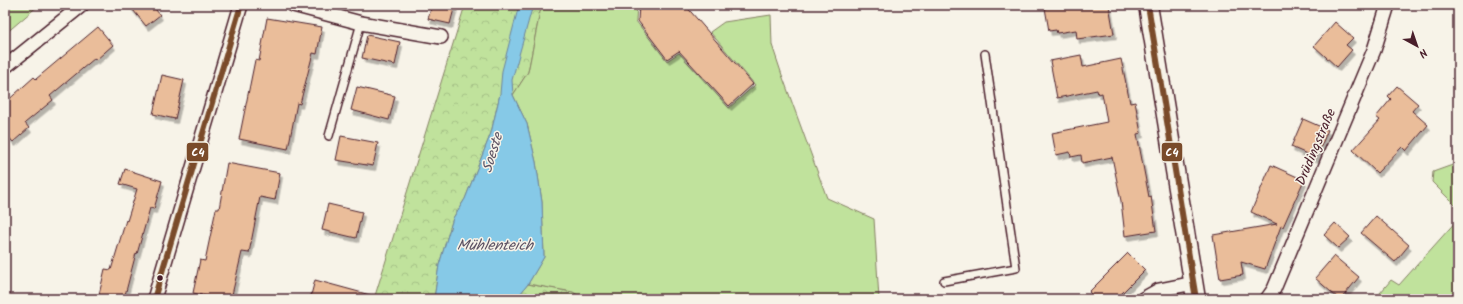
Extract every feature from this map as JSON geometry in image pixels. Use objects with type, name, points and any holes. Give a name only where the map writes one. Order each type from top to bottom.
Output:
[{"type":"street","points":[[5,67],[82,5]]},
{"type":"street","points":[[154,299],[241,5]]},
{"type":"street","points":[[293,5],[361,23],[441,37]]},
{"type":"street","points":[[1143,299],[1159,290],[1195,291],[1148,5]]},
{"type":"street","name":"Drüdingstraße","points":[[1267,299],[1274,290],[1374,50],[1388,5]]},
{"type":"lane","points":[[329,136],[361,23]]},
{"type":"lane","points":[[944,281],[1016,268],[985,54]]},
{"type":"green space","points":[[5,5],[39,5],[5,34]]},
{"type":"green space","points":[[465,5],[544,5],[540,12],[528,72],[513,95],[500,94],[491,133],[465,199],[453,218],[439,265],[434,299],[374,299]]},
{"type":"green space","points":[[544,5],[637,5],[636,21],[667,61],[679,53],[729,108],[755,85],[710,32],[724,22],[771,15],[772,45],[827,198],[874,219],[879,299],[584,299],[573,292],[528,284],[544,257],[542,202],[536,162],[527,124],[513,95],[528,72],[540,12]]},
{"type":"green space","points":[[1458,163],[1458,208],[1432,182],[1433,172]]},
{"type":"green space","points":[[1458,219],[1458,299],[1375,299],[1391,280],[1399,285]]},
{"type":"green space","points":[[528,284],[573,292],[584,299],[516,299]]},
{"type":"water","name":"Mühlenteich","points":[[519,5],[533,5],[512,80],[513,95],[527,124],[536,162],[542,202],[544,257],[528,284],[516,299],[434,299],[439,265],[453,218],[465,199],[491,133],[500,94],[502,71]]},
{"type":"building","points":[[129,5],[152,5],[160,15],[146,26]]},
{"type":"building","points":[[432,5],[455,5],[450,24],[428,19]]},
{"type":"building","points":[[639,5],[685,5],[753,84],[729,106],[679,51],[667,59],[638,21]]},
{"type":"building","points":[[1063,5],[1109,5],[1114,34],[1077,39],[1076,30],[1057,33],[1056,30],[1049,31],[1045,8]]},
{"type":"building","points":[[267,18],[322,27],[317,54],[313,53],[300,104],[297,103],[288,149],[239,139],[255,60],[259,61]]},
{"type":"building","points":[[1335,22],[1353,38],[1346,45],[1352,50],[1337,67],[1314,46]]},
{"type":"building","points":[[98,27],[113,45],[96,60],[95,58],[50,96],[53,100],[25,123],[29,128],[13,142],[5,133],[5,103],[34,77],[36,79]]},
{"type":"building","points":[[367,35],[400,42],[395,65],[362,58]]},
{"type":"building","points":[[1081,55],[1083,67],[1121,59],[1130,103],[1135,102],[1141,133],[1137,134],[1149,197],[1151,196],[1156,231],[1125,236],[1121,201],[1112,157],[1082,163],[1081,155],[1071,157],[1070,152],[1056,155],[1052,133],[1107,122],[1102,93],[1098,94],[1097,90],[1057,98],[1050,61]]},
{"type":"building","points":[[162,75],[184,80],[175,119],[153,114]]},
{"type":"building","points":[[1397,86],[1418,104],[1412,111],[1428,125],[1406,151],[1402,147],[1377,173],[1353,150],[1380,120],[1376,117],[1391,99],[1388,96]]},
{"type":"building","points":[[357,87],[395,96],[389,120],[351,110]]},
{"type":"building","points":[[1303,119],[1328,130],[1316,158],[1291,147]]},
{"type":"building","points":[[341,136],[378,143],[373,166],[336,160]]},
{"type":"building","points":[[227,163],[280,173],[275,200],[260,197],[249,253],[242,252],[231,299],[220,299],[193,293],[200,260],[205,261],[216,209],[219,209]]},
{"type":"building","points":[[1271,165],[1304,180],[1283,227],[1281,226],[1265,269],[1241,262],[1243,275],[1220,279],[1213,235],[1277,224],[1251,212]]},
{"type":"building","points":[[125,169],[162,181],[154,209],[150,208],[124,299],[98,299],[105,269],[111,270],[137,189],[120,184]]},
{"type":"building","points":[[328,204],[362,212],[356,238],[322,230]]},
{"type":"building","points":[[1376,216],[1409,245],[1395,262],[1361,233]]},
{"type":"building","points":[[1335,223],[1350,237],[1338,248],[1324,235]]},
{"type":"building","points":[[1128,253],[1145,270],[1116,299],[1096,299],[1089,292]]},
{"type":"building","points":[[1334,256],[1359,277],[1341,299],[1339,299],[1315,278]]},
{"type":"building","points":[[315,280],[370,295],[369,299],[310,299]]},
{"type":"transit line","name":"C4","points":[[154,299],[241,5]]},
{"type":"transit line","name":"C4","points":[[1148,5],[1196,299]]},
{"type":"water label","name":"Soeste","points":[[493,153]]}]
